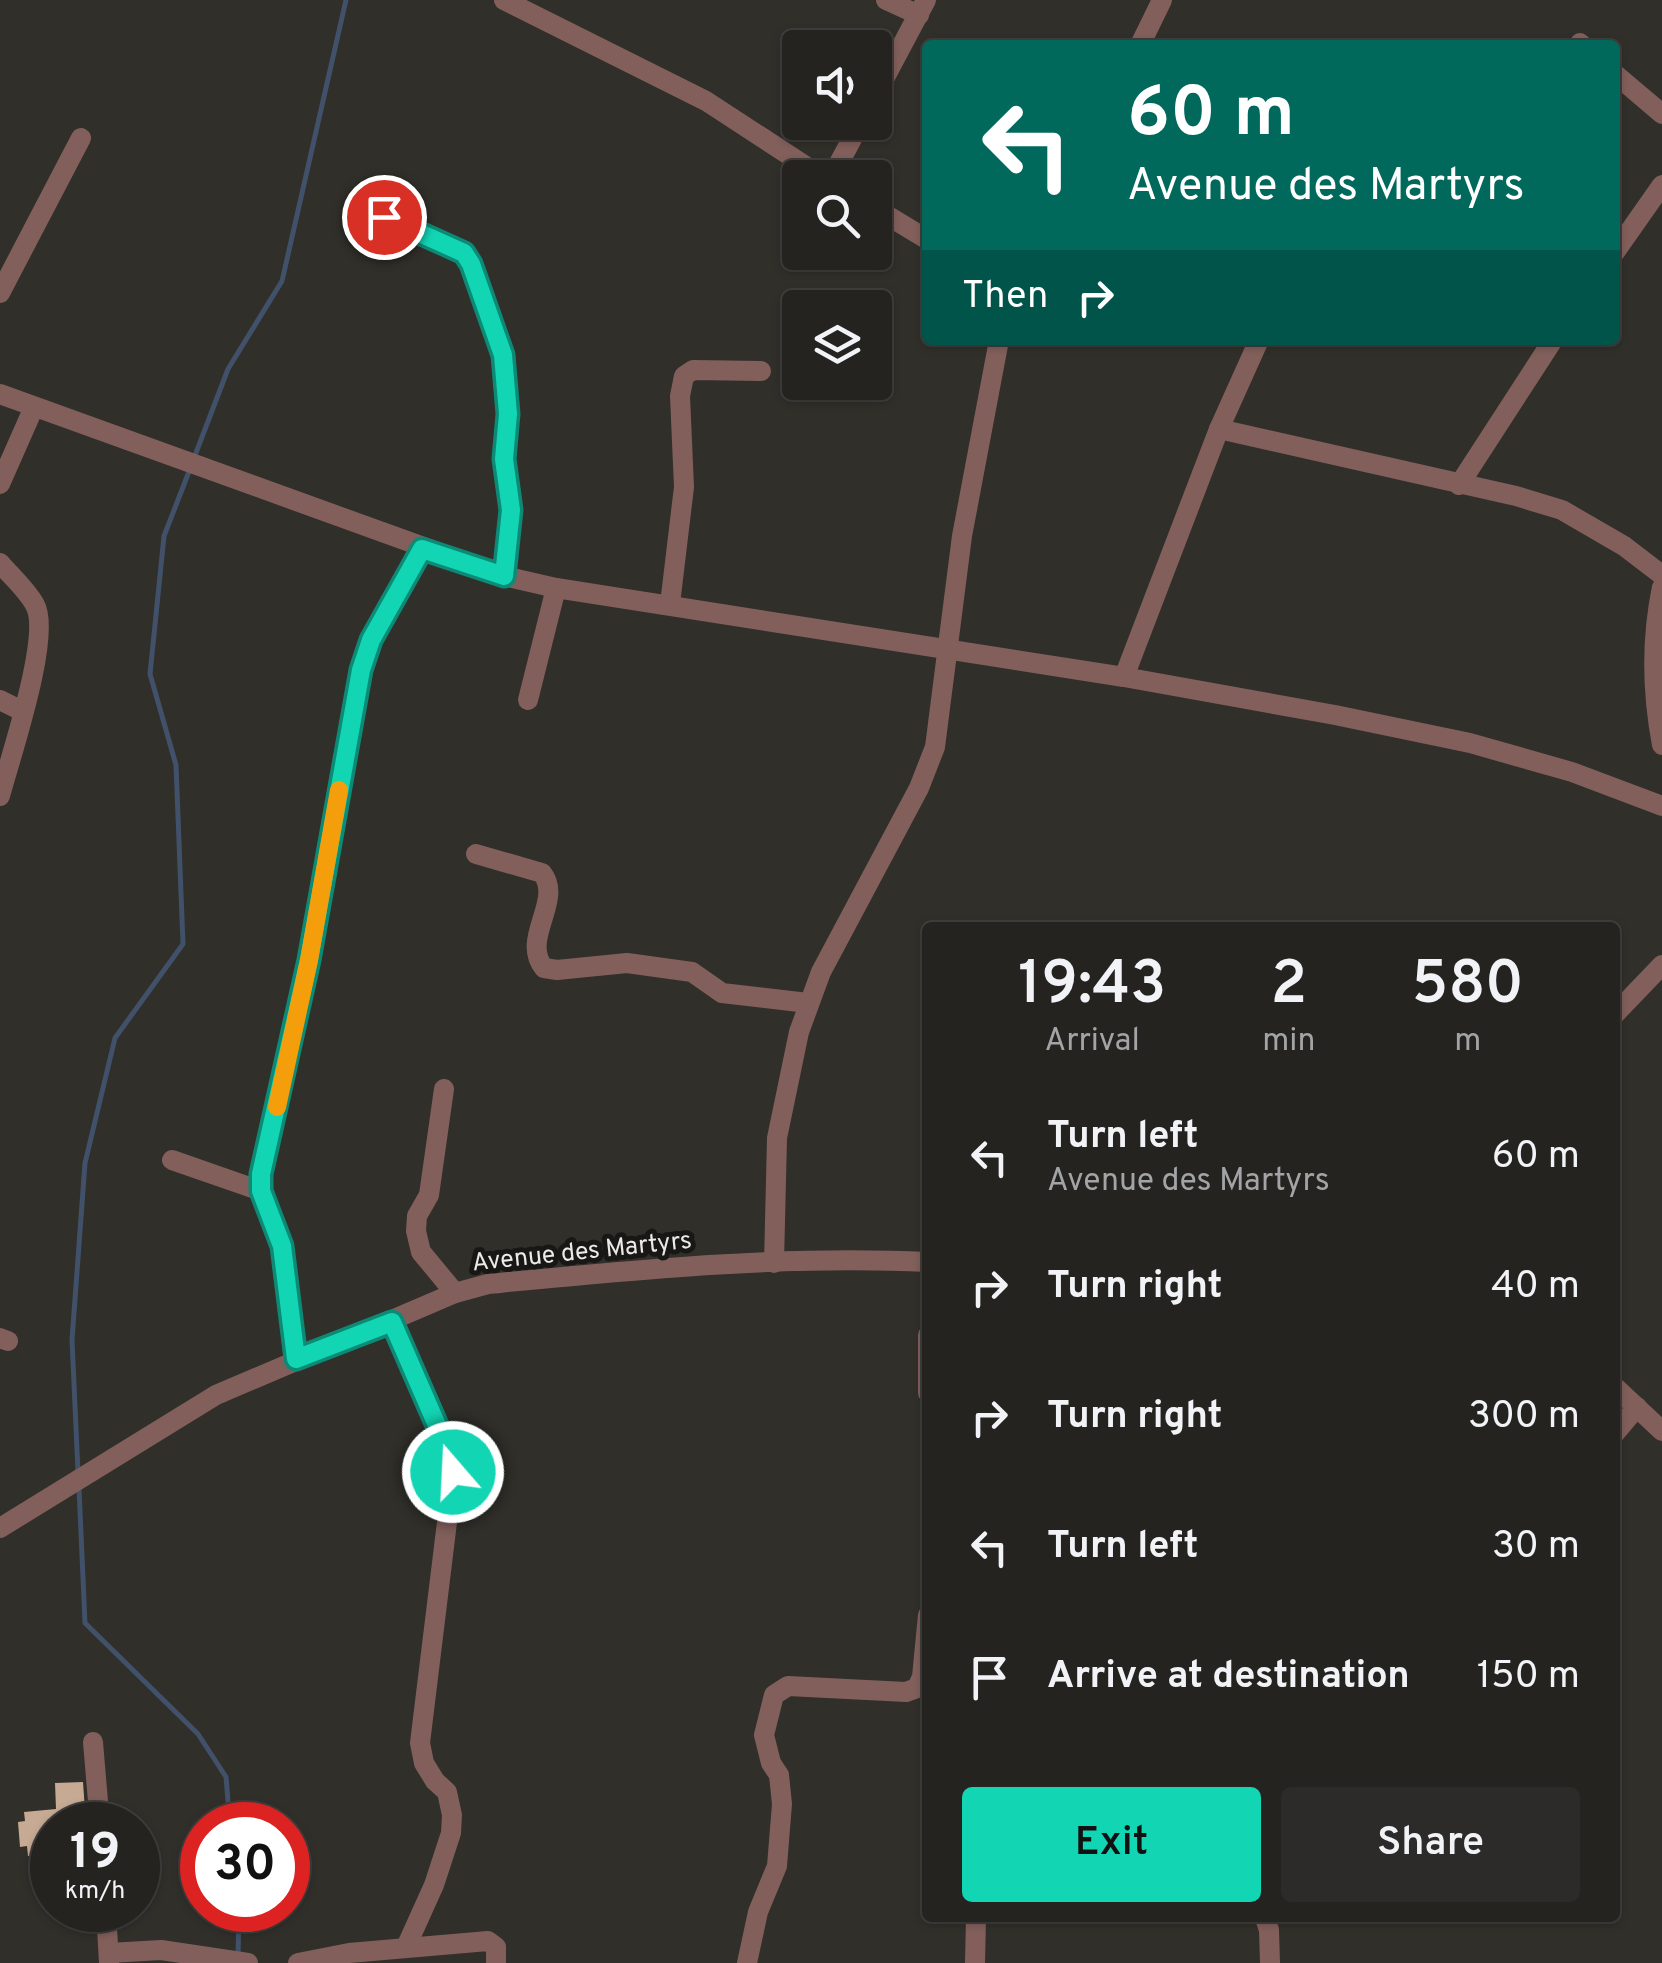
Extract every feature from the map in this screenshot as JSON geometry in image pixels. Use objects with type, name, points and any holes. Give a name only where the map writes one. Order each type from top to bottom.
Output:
[{"type":"street","points":[[504,0],[706,102],[799,160]]},
{"type":"street","points":[[886,0],[922,8],[892,64]]},
{"type":"street","points":[[1142,40],[1162,0]]},
{"type":"street","points":[[1620,78],[1662,114]]},
{"type":"street","points":[[0,293],[81,138]]},
{"type":"street","points":[[1620,245],[1662,185]]},
{"type":"street","points":[[364,196],[384,217],[453,246],[471,264],[503,355],[508,414],[504,459],[511,510],[504,576]]},
{"type":"street","points":[[892,218],[922,236]]},
{"type":"street","points":[[774,1263],[778,1138],[808,1003],[848,916],[892,843],[934,747],[962,536],[998,345]]},
{"type":"street","points":[[1124,676],[1218,430],[1257,345]]},
{"type":"street","points":[[1460,485],[1550,345]]},
{"type":"street","points":[[670,604],[684,486],[680,396],[684,376],[694,370],[760,371]]},
{"type":"street","points":[[0,394],[504,576],[556,588],[1124,676],[1470,743],[1572,772],[1662,806]]},
{"type":"street","points":[[0,484],[34,407]]},
{"type":"street","points":[[1218,430],[1562,510],[1624,546],[1662,575]]},
{"type":"street","points":[[296,1359],[282,1246],[261,1191],[261,1174],[309,960],[361,670],[371,640],[422,549]]},
{"type":"street","points":[[0,563],[36,606],[40,627],[36,659],[0,796]]},
{"type":"street","points":[[1662,587],[1654,650],[1662,745]]},
{"type":"street","points":[[528,700],[556,588]]},
{"type":"street","points":[[0,700],[22,711]]},
{"type":"street","points":[[476,854],[542,873],[547,879],[535,947],[544,968],[607,964],[692,972],[722,993],[808,1003]]},
{"type":"street","points":[[1620,1009],[1662,966]]},
{"type":"street","points":[[444,1090],[431,1184],[416,1232],[421,1252],[455,1292]]},
{"type":"street","points":[[172,1160],[261,1191]]},
{"type":"street","name":"Avenue des Martyrs","points":[[0,1528],[216,1395],[455,1292],[524,1280],[774,1263],[922,1262]]},
{"type":"street","points":[[392,1322],[453,1462],[420,1743],[424,1763],[451,1802],[451,1833],[434,1886],[406,1947]]},
{"type":"street","points":[[1620,1391],[1662,1431]]},
{"type":"street","points":[[1620,1427],[1638,1407]]},
{"type":"street","points":[[747,1963],[758,1912],[777,1866],[782,1804],[779,1775],[764,1735],[774,1695],[788,1686],[906,1692],[917,1688],[922,1677]]},
{"type":"street","points":[[94,1742],[98,1802]]},
{"type":"street","points":[[975,1963],[976,1922]]},
{"type":"street","points":[[1266,1922],[1270,1963]]},
{"type":"street","points":[[107,1932],[109,1958],[161,1950],[248,1963]]},
{"type":"street","points":[[298,1963],[406,1947],[488,1941],[496,1947],[496,1963]]},
{"type":"building","points":[[83,1782],[84,1802],[56,1802],[55,1783]]},
{"type":"building","points":[[30,1811],[30,1856],[27,1846],[20,1847],[18,1822],[25,1821],[24,1812]]},
{"type":"waterway","points":[[194,458],[228,369],[282,281],[346,0]]},
{"type":"waterway","points":[[78,1472],[72,1340],[85,1163],[115,1038],[183,944],[176,765],[150,674],[164,536],[190,469]]},
{"type":"waterway","points":[[79,1488],[85,1623],[198,1734],[226,1777],[228,1802]]},
{"type":"waterway","points":[[238,1957],[239,1932]]},
{"type":"slow traffic","points":[[277,1107],[309,960],[339,790]]},
{"type":"route","points":[[384,217],[464,253],[503,355],[508,414],[504,459],[511,510],[504,576],[422,549],[371,640],[361,670],[309,960],[261,1174],[261,1191],[282,1246],[296,1359],[392,1322],[453,1462],[453,1472]]}]
